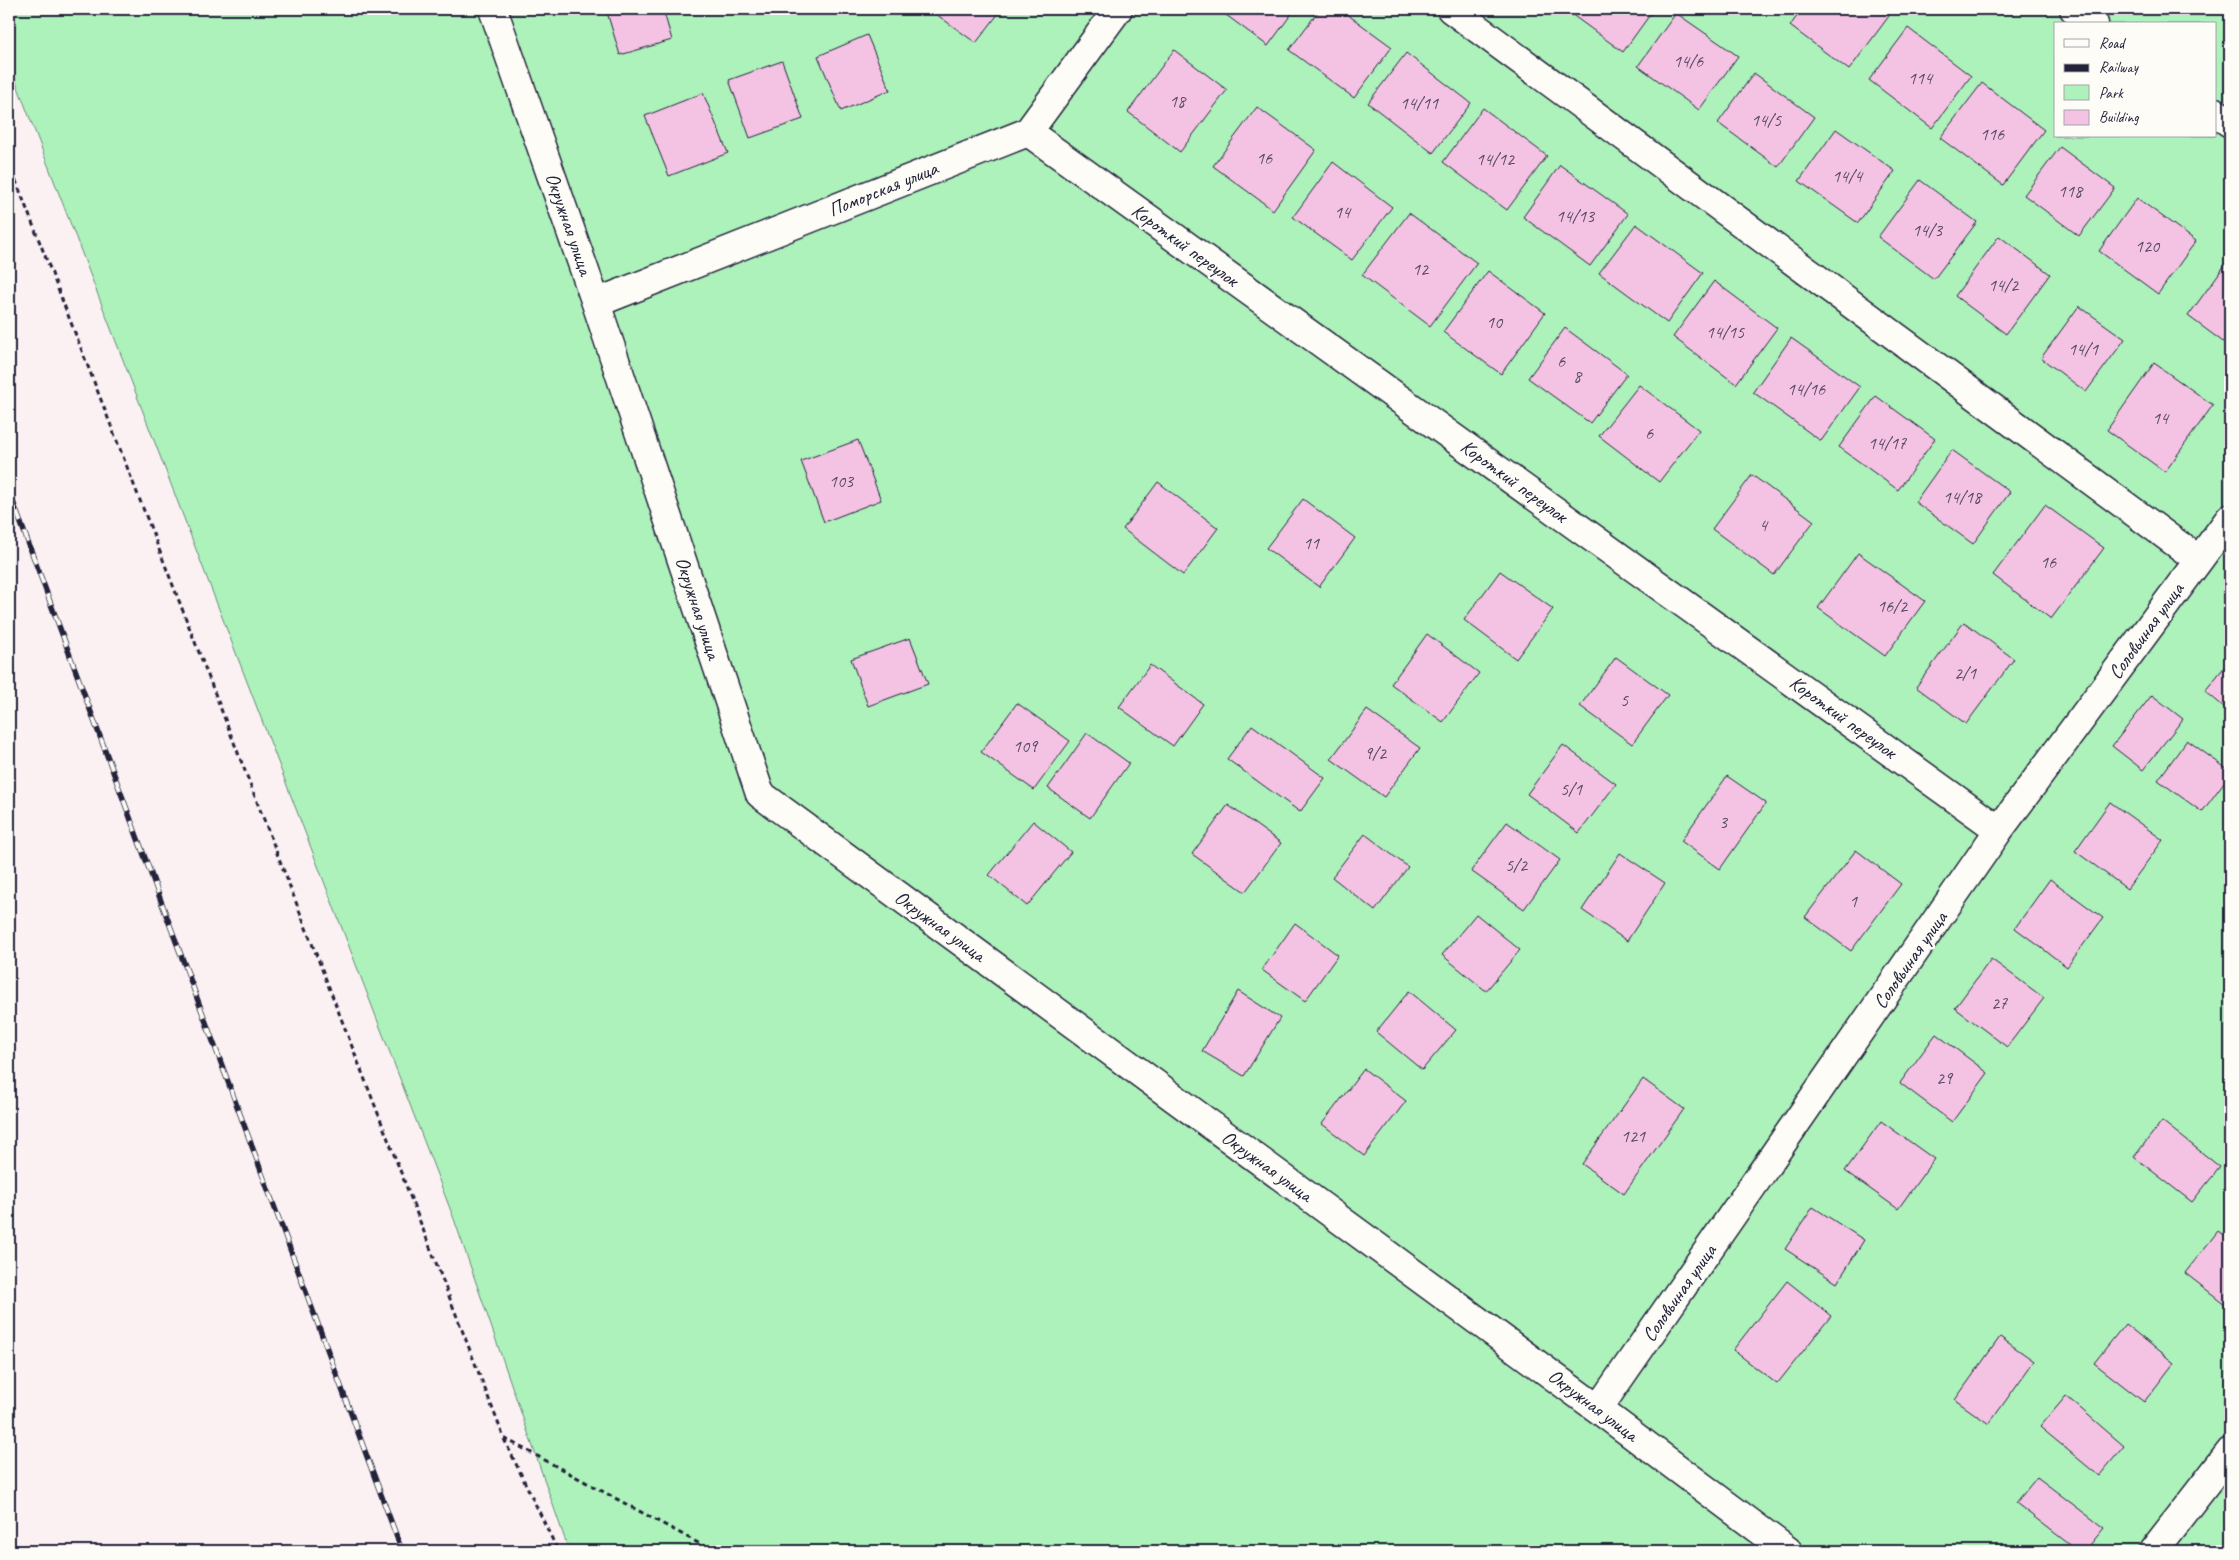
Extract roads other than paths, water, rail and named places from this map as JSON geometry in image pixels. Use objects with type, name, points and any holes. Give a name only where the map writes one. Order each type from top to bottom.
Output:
[{"type":"street","name":"Окружная улица","points":[[493,9],[596,302],[760,794],[1598,1409],[1788,1551]]},
{"type":"street","points":[[1028,132],[1118,9]]},
{"type":"street","points":[[1451,9],[2199,560]]},
{"type":"street","points":[[2074,9],[2091,22]]},
{"type":"street","points":[[2216,113],[2230,123]]},
{"type":"street","name":"Поморская улица","points":[[596,302],[1028,132]]},
{"type":"street","name":"Короткий переулок","points":[[1028,132],[2000,830]]},
{"type":"street","name":"Соловьиная улица","points":[[1598,1409],[2000,830],[2230,518]]},
{"type":"street","points":[[2153,1551],[2230,1452]]},
{"type":"railway","points":[[9,491],[402,1551]]}]
